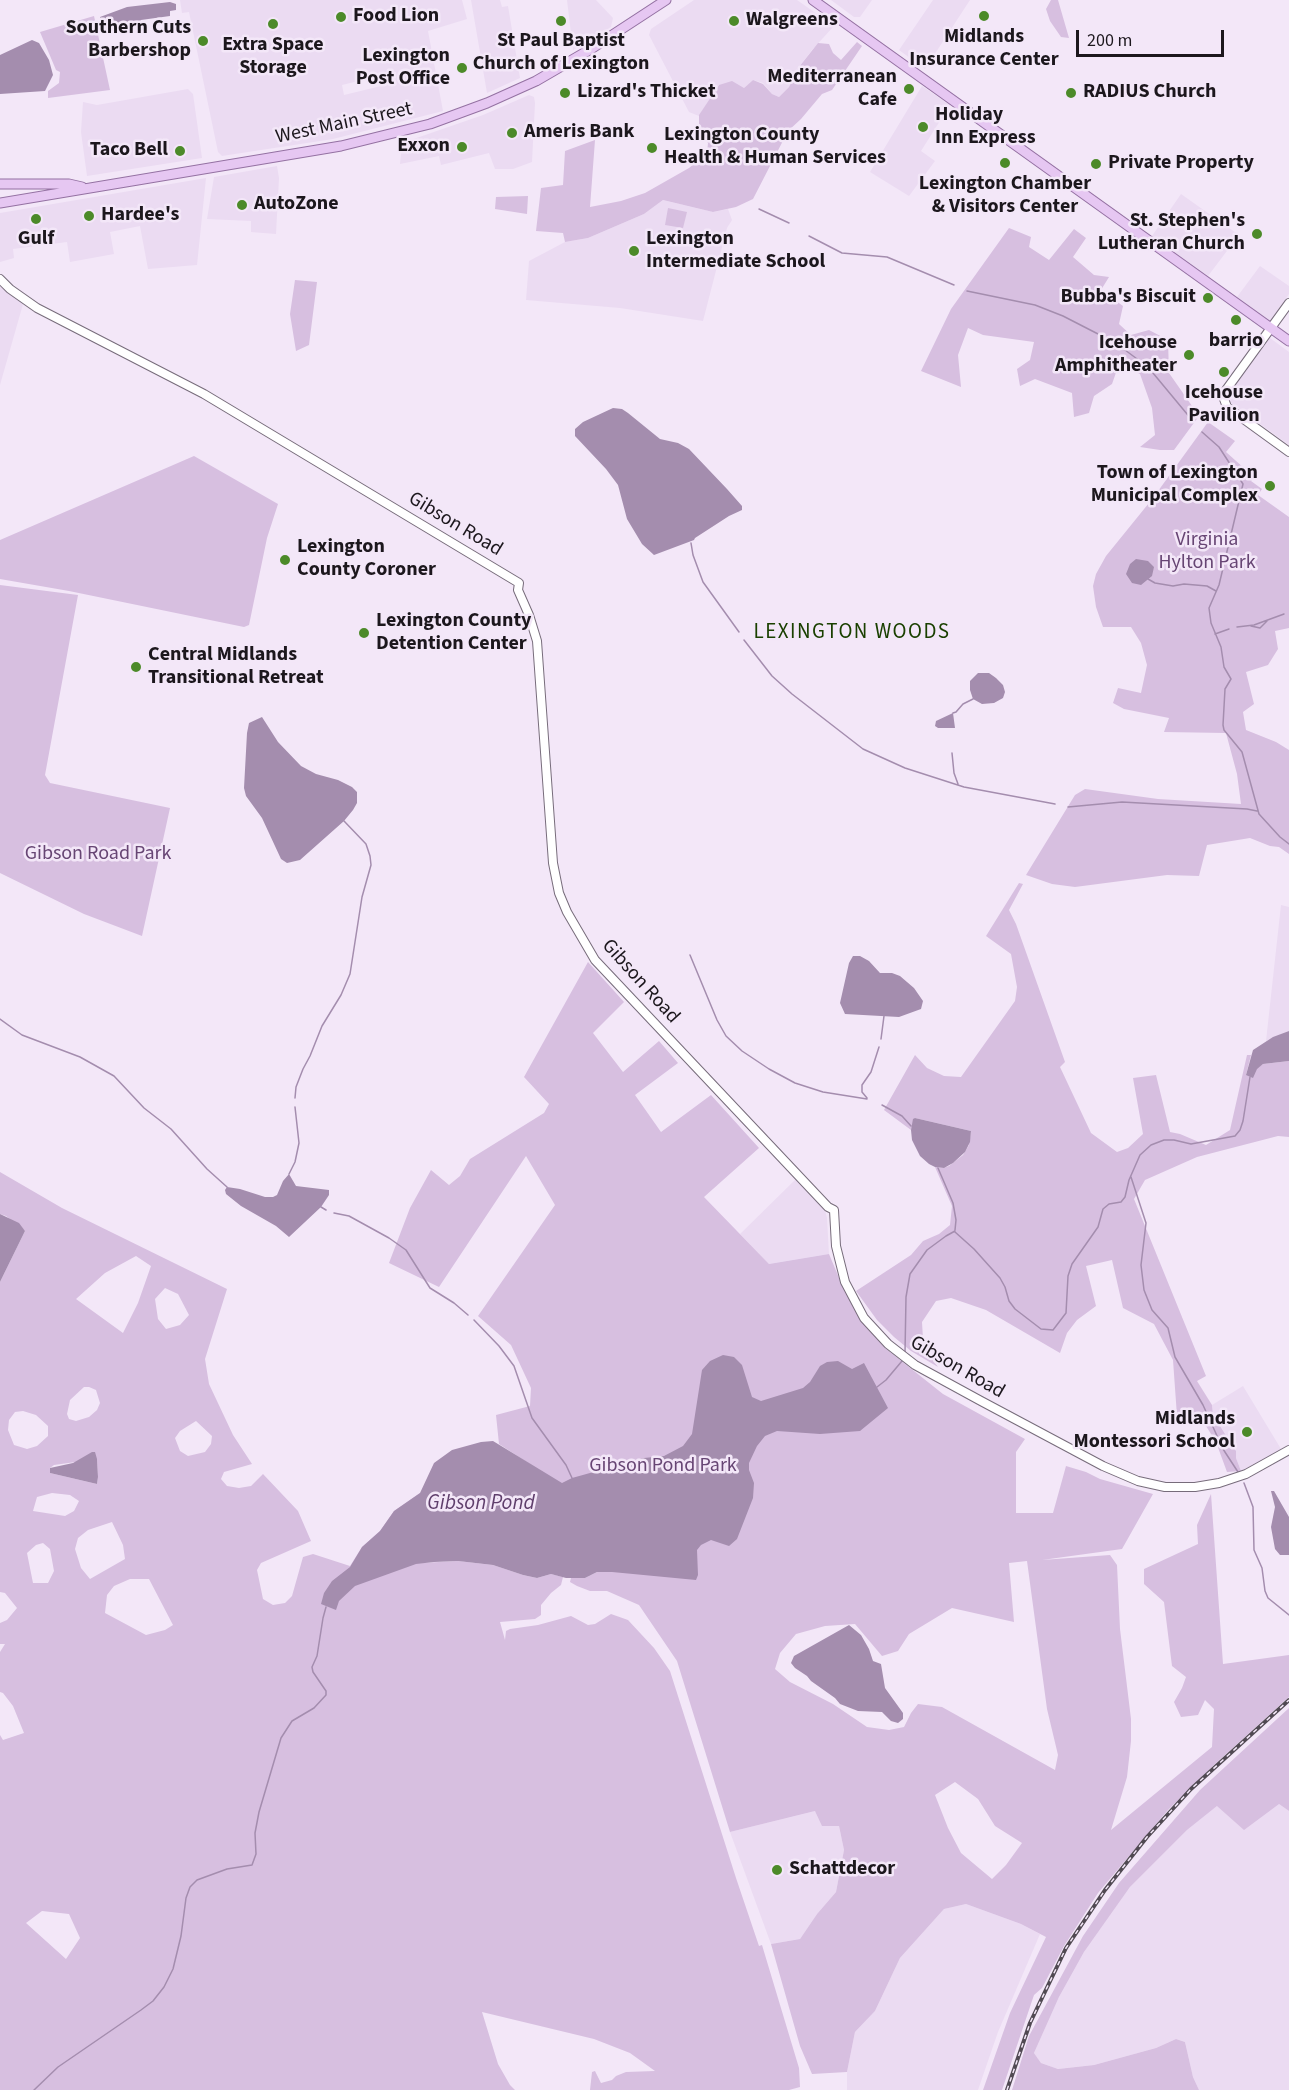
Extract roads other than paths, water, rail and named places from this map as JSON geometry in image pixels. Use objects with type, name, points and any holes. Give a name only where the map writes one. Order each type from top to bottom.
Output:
[{"type":"main road","name":"West Main Street","points":[[0,203],[341,146],[430,124],[478,107],[536,81],[591,49],[666,0]]},
{"type":"main road","points":[[813,0],[1289,341]]},
{"type":"main road","points":[[0,184],[66,184],[84,188]]},
{"type":"main road","points":[[1289,303],[1226,390],[1224,401],[1227,407],[1289,452]]},
{"type":"street","name":"Gibson Road","points":[[0,279],[37,308],[204,394],[519,583],[518,590],[534,629],[538,649],[553,863],[559,893],[567,912],[595,960],[828,1207],[834,1210],[836,1246],[845,1282],[864,1318],[888,1344],[915,1365],[1103,1466],[1130,1479],[1151,1485],[1184,1487],[1219,1483],[1246,1474],[1289,1450]]},
{"type":"water","points":[[170,2],[176,4],[176,10],[170,11],[170,16],[141,20],[135,28],[103,32],[101,29],[100,17],[127,7]]},
{"type":"water","points":[[32,40],[39,43],[49,60],[53,75],[45,91],[0,94],[0,55]]},
{"type":"water","points":[[613,408],[622,409],[660,439],[678,443],[689,449],[742,506],[742,510],[729,516],[694,540],[654,555],[642,544],[627,519],[618,485],[575,436],[575,429],[583,422]]},
{"type":"water","points":[[1136,559],[1148,561],[1154,567],[1152,576],[1141,585],[1132,583],[1126,574],[1130,564]]},
{"type":"water","points":[[978,673],[989,673],[1003,685],[1005,692],[1003,698],[994,703],[982,704],[973,699],[970,681]]},
{"type":"water","points":[[953,713],[955,728],[935,726],[936,721]]},
{"type":"water","points":[[262,717],[278,742],[301,766],[316,774],[338,780],[357,792],[357,803],[344,821],[300,860],[287,863],[281,859],[262,818],[246,796],[244,788],[249,723]]},
{"type":"water","points":[[853,956],[860,956],[869,961],[880,973],[900,976],[914,988],[923,1001],[921,1009],[899,1017],[845,1014],[840,1003],[849,963]]},
{"type":"water","points":[[1289,1031],[1289,1061],[1263,1064],[1257,1069],[1253,1078],[1246,1075],[1253,1050],[1273,1037]]},
{"type":"water","points":[[915,1118],[971,1131],[970,1142],[965,1152],[944,1168],[929,1164],[920,1156],[912,1140],[911,1130]]},
{"type":"water","points":[[289,1174],[296,1186],[329,1190],[329,1195],[321,1207],[289,1237],[226,1194],[227,1187],[273,1197],[277,1195]]},
{"type":"water","points":[[0,1214],[19,1223],[25,1231],[0,1282]]},
{"type":"water","name":"Gibson Pond","points":[[723,1355],[734,1357],[742,1365],[752,1397],[761,1401],[803,1388],[810,1382],[820,1366],[827,1362],[838,1361],[852,1369],[864,1363],[888,1408],[860,1431],[820,1434],[777,1431],[765,1436],[749,1463],[754,1483],[753,1498],[737,1539],[729,1546],[711,1540],[701,1545],[697,1550],[698,1575],[696,1580],[612,1572],[597,1572],[585,1578],[566,1578],[551,1574],[537,1578],[493,1565],[458,1561],[434,1562],[416,1564],[355,1586],[339,1601],[336,1610],[321,1604],[324,1593],[332,1581],[350,1567],[362,1547],[380,1531],[394,1511],[420,1493],[434,1463],[452,1450],[493,1441],[562,1483],[572,1478],[644,1458],[664,1456],[683,1446],[692,1434],[702,1370],[710,1361]]},
{"type":"water","points":[[95,1452],[97,1459],[97,1484],[50,1473],[50,1468],[73,1463]]},
{"type":"water","points":[[1271,1491],[1274,1491],[1289,1517],[1289,1555],[1280,1555],[1275,1549],[1271,1527],[1275,1507]]},
{"type":"water","points":[[849,1625],[861,1635],[873,1661],[881,1664],[885,1688],[903,1713],[903,1719],[898,1723],[891,1721],[882,1712],[858,1711],[840,1704],[791,1663],[794,1656]]},
{"type":"waterway","points":[[759,209],[789,223]]},
{"type":"waterway","points":[[809,236],[842,253],[887,257],[954,285]]},
{"type":"waterway","points":[[967,291],[1035,305],[1100,335],[1148,367],[1192,420]]},
{"type":"waterway","points":[[1202,432],[1219,447],[1243,484],[1219,585],[1209,608],[1211,623],[1221,647],[1224,667],[1231,679],[1225,689],[1224,730],[1242,752],[1259,814],[1289,844]]},
{"type":"waterway","points":[[691,543],[703,582],[739,632]]},
{"type":"waterway","points":[[1148,579],[1155,583],[1173,586],[1184,584],[1207,586],[1216,591]]},
{"type":"waterway","points":[[1237,627],[1254,625],[1284,614]]},
{"type":"waterway","points":[[1251,626],[1260,628],[1267,621]]},
{"type":"waterway","points":[[1215,634],[1229,629]]},
{"type":"waterway","points":[[744,640],[772,676],[863,749],[905,768],[964,787],[1055,804]]},
{"type":"waterway","points":[[953,713],[973,699]]},
{"type":"waterway","points":[[952,753],[954,773],[958,784]]},
{"type":"waterway","points":[[1068,807],[1122,802],[1257,811]]},
{"type":"waterway","points":[[295,1098],[296,1087],[322,1026],[341,995],[350,974],[362,897],[371,865],[366,844],[344,821]]},
{"type":"waterway","points":[[690,955],[717,1020],[726,1036],[742,1051],[795,1083],[823,1092],[867,1099]]},
{"type":"waterway","points":[[881,1039],[884,1016]]},
{"type":"waterway","points":[[0,1019],[22,1035],[80,1057],[114,1076],[144,1108],[171,1129],[207,1169],[227,1187]]},
{"type":"waterway","points":[[867,1098],[862,1092],[862,1085],[871,1072],[879,1047]]},
{"type":"waterway","points":[[955,1232],[1000,1278],[1009,1301],[1015,1309],[1041,1329],[1053,1330],[1066,1313],[1068,1276],[1072,1264],[1098,1227],[1103,1209],[1109,1204],[1121,1202],[1125,1197],[1129,1180],[1140,1155],[1151,1145],[1164,1140],[1191,1144],[1235,1136],[1243,1121],[1250,1077]]},
{"type":"waterway","points":[[882,1105],[902,1116],[911,1126]]},
{"type":"waterway","points":[[289,1174],[295,1162],[299,1143],[295,1107]]},
{"type":"waterway","points":[[938,1168],[953,1203],[955,1230]]},
{"type":"waterway","points":[[1131,1177],[1146,1223],[1141,1265],[1144,1290],[1152,1310],[1168,1328],[1175,1357],[1203,1405],[1223,1449],[1238,1472]]},
{"type":"waterway","points":[[321,1207],[326,1210]]},
{"type":"waterway","points":[[334,1213],[349,1216],[406,1250],[430,1288],[468,1315]]},
{"type":"waterway","points":[[905,1353],[906,1297],[910,1274],[927,1250],[955,1231]]},
{"type":"waterway","points":[[474,1320],[499,1346],[514,1366],[532,1418],[566,1465],[572,1478]]},
{"type":"waterway","points":[[877,1387],[902,1361]]},
{"type":"waterway","points":[[1244,1483],[1253,1507],[1254,1550],[1262,1568],[1265,1591],[1268,1598],[1289,1615]]},
{"type":"waterway","points":[[34,2090],[58,2067],[153,2001],[164,1987],[173,1969],[190,1887],[197,1880],[227,1869],[252,1865],[256,1854],[255,1833],[259,1812],[281,1738],[292,1721],[314,1708],[326,1695],[312,1667],[317,1656],[326,1607]]},
{"type":"railway","points":[[1007,2090],[1030,2023],[1066,1948],[1105,1890],[1147,1837],[1191,1789],[1289,1700]]},
{"type":"place","name":"Midlands Insurance Center","points":[[984,16]]},
{"type":"place","name":"Food Lion","points":[[341,17]]},
{"type":"place","name":"St Paul Baptist Church of Lexington","points":[[561,21]]},
{"type":"place","name":"Walgreens","points":[[734,21]]},
{"type":"place","name":"Extra Space Storage","points":[[273,24]]},
{"type":"place","name":"Southern Cuts Barbershop","points":[[203,41]]},
{"type":"place","name":"Lexington Post Office","points":[[462,68]]},
{"type":"place","name":"Mediterranean Cafe","points":[[909,89]]},
{"type":"place","name":"Lizard's Thicket","points":[[565,93]]},
{"type":"place","name":"RADIUS Church","points":[[1071,93]]},
{"type":"place","name":"Holiday Inn Express","points":[[923,127]]},
{"type":"place","name":"Ameris Bank","points":[[512,133]]},
{"type":"place","name":"Exxon","points":[[462,147]]},
{"type":"place","name":"Lexington County Health & Human Services","points":[[652,148]]},
{"type":"place","name":"Taco Bell","points":[[180,151]]},
{"type":"place","name":"Lexington Chamber & Visitors Center","points":[[1005,163]]},
{"type":"place","name":"Private Property","points":[[1096,164]]},
{"type":"place","name":"AutoZone","points":[[242,205]]},
{"type":"place","name":"Hardee's","points":[[89,216]]},
{"type":"place","name":"Gulf","points":[[36,219]]},
{"type":"place","name":"St. Stephen's Lutheran Church","points":[[1257,234]]},
{"type":"place","name":"Lexington Intermediate School","points":[[634,251]]},
{"type":"place","name":"Bubba's Biscuit","points":[[1208,298]]},
{"type":"place","name":"barrio","points":[[1236,320]]},
{"type":"place","name":"Icehouse Amphitheater","points":[[1189,355]]},
{"type":"place","name":"Icehouse Pavilion","points":[[1224,372]]},
{"type":"place","name":"Town of Lexington Municipal Complex","points":[[1270,486]]},
{"type":"place","name":"Lexington County Coroner","points":[[285,560]]},
{"type":"place","name":"Lexington County Detention Center","points":[[364,633]]},
{"type":"place","name":"Central Midlands Transitional Retreat","points":[[136,667]]},
{"type":"place","name":"Midlands Montessori School","points":[[1247,1432]]},
{"type":"place","name":"Schattdecor","points":[[777,1870]]},
{"type":"district","name":"LEXINGTON WOODS","points":[[852,633]]},
{"type":"park label","name":"Virginia Hylton Park","points":[[1207,552]]},
{"type":"park label","name":"Gibson Road Park","points":[[98,855]]},
{"type":"park label","name":"Gibson Pond Park","points":[[663,1467]]}]
